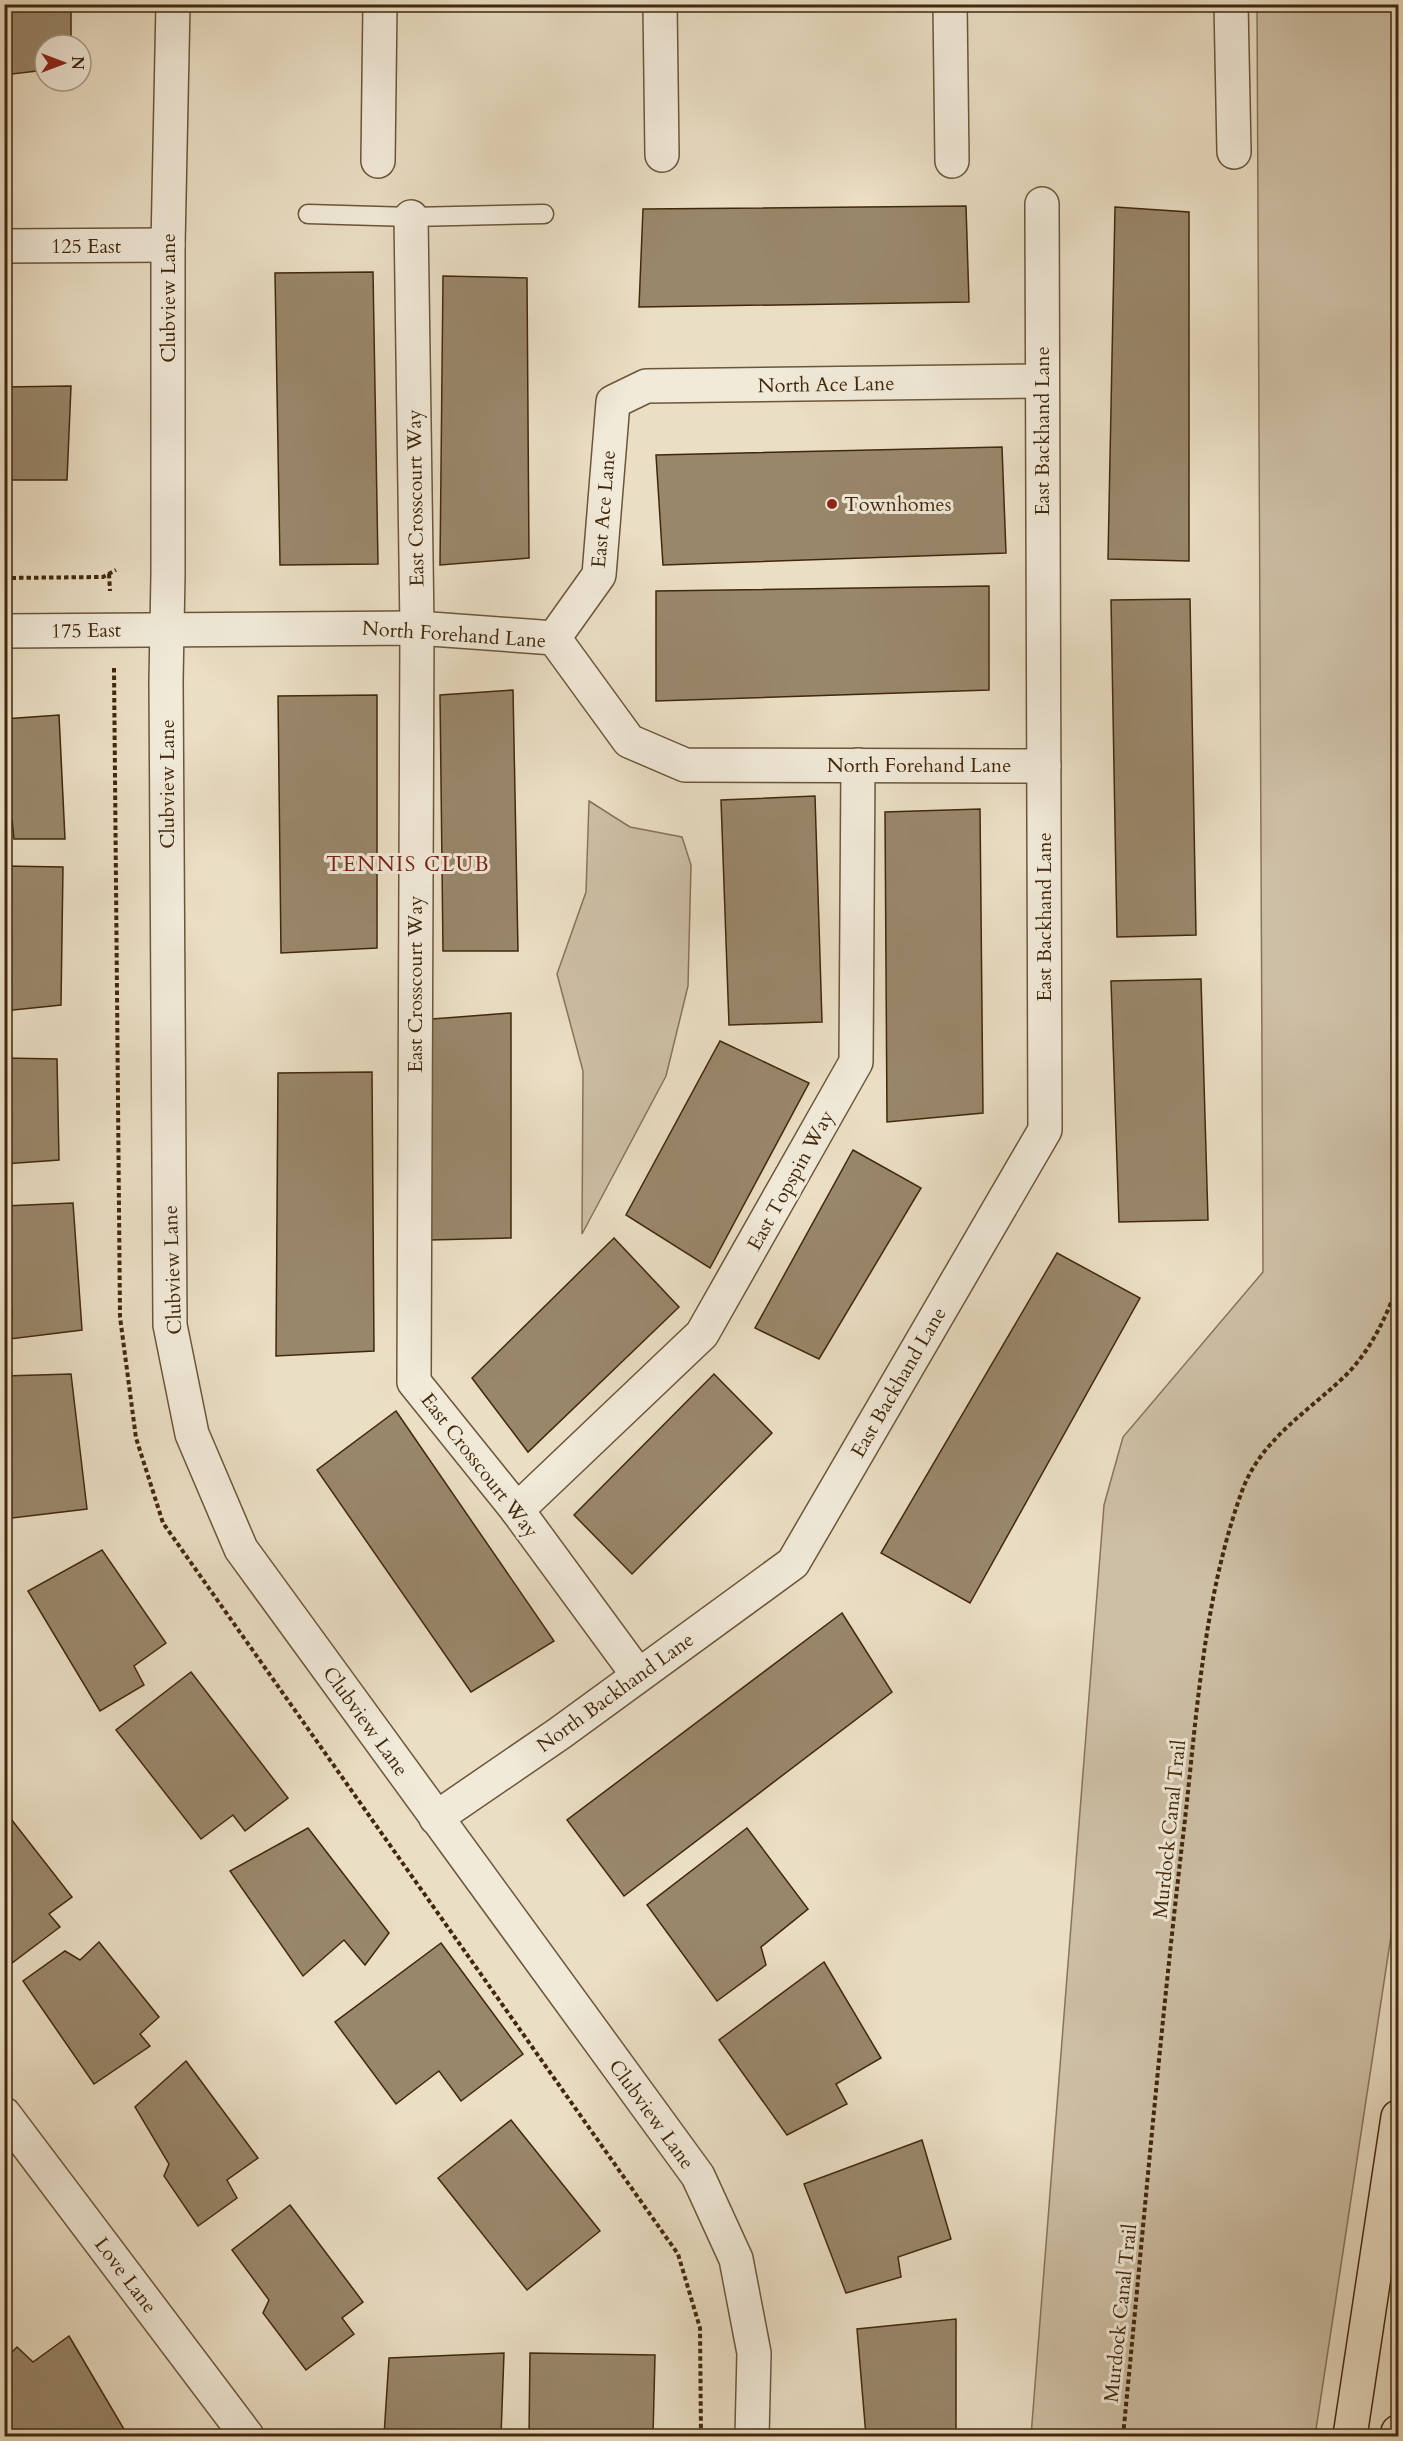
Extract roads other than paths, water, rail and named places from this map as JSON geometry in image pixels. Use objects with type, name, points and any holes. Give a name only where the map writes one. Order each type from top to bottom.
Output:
[{"type":"main road","points":[[1350,2436],[1398,2117]]},
{"type":"street","name":"Clubview Lane","points":[[173,4],[168,245],[170,1325],[192,1434],[241,1549],[698,2176],[736,2259],[754,2353],[752,2436]]},
{"type":"street","points":[[378,161],[380,4]]},
{"type":"street","points":[[660,4],[662,155]]},
{"type":"street","points":[[950,4],[952,161]]},
{"type":"street","points":[[1231,4],[1234,152]]},
{"type":"street","name":"East Backhand Lane","points":[[793,1563],[1045,1130],[1042,204]]},
{"type":"street","name":"East Crosscourt Way","points":[[411,217],[417,628],[414,1382],[517,1510],[638,1675]]},
{"type":"street","name":"125 East","points":[[4,246],[168,245]]},
{"type":"street","name":"North Ace Lane","points":[[613,402],[646,386],[1042,381]]},
{"type":"street","name":"East Ace Lane","points":[[554,638],[598,575],[613,402]]},
{"type":"street","name":"North Forehand Lane","points":[[168,629],[417,628],[554,638],[629,741],[685,765],[1044,766]]},
{"type":"street","name":"175 East","points":[[4,631],[168,629]]},
{"type":"street","name":"East Topspin Way","points":[[517,1510],[702,1334],[856,1062],[858,765]]},
{"type":"street","name":"North Backhand Lane","points":[[436,1818],[560,1732],[793,1563]]},
{"type":"street","name":"Love Lane","points":[[4,2114],[247,2436]]},
{"type":"lane","points":[[308,214],[411,217],[544,214]]},
{"type":"place","name":"Townhomes","points":[[832,504]]},
{"type":"district","name":"TENNIS CLUB","points":[[408,864]]}]
